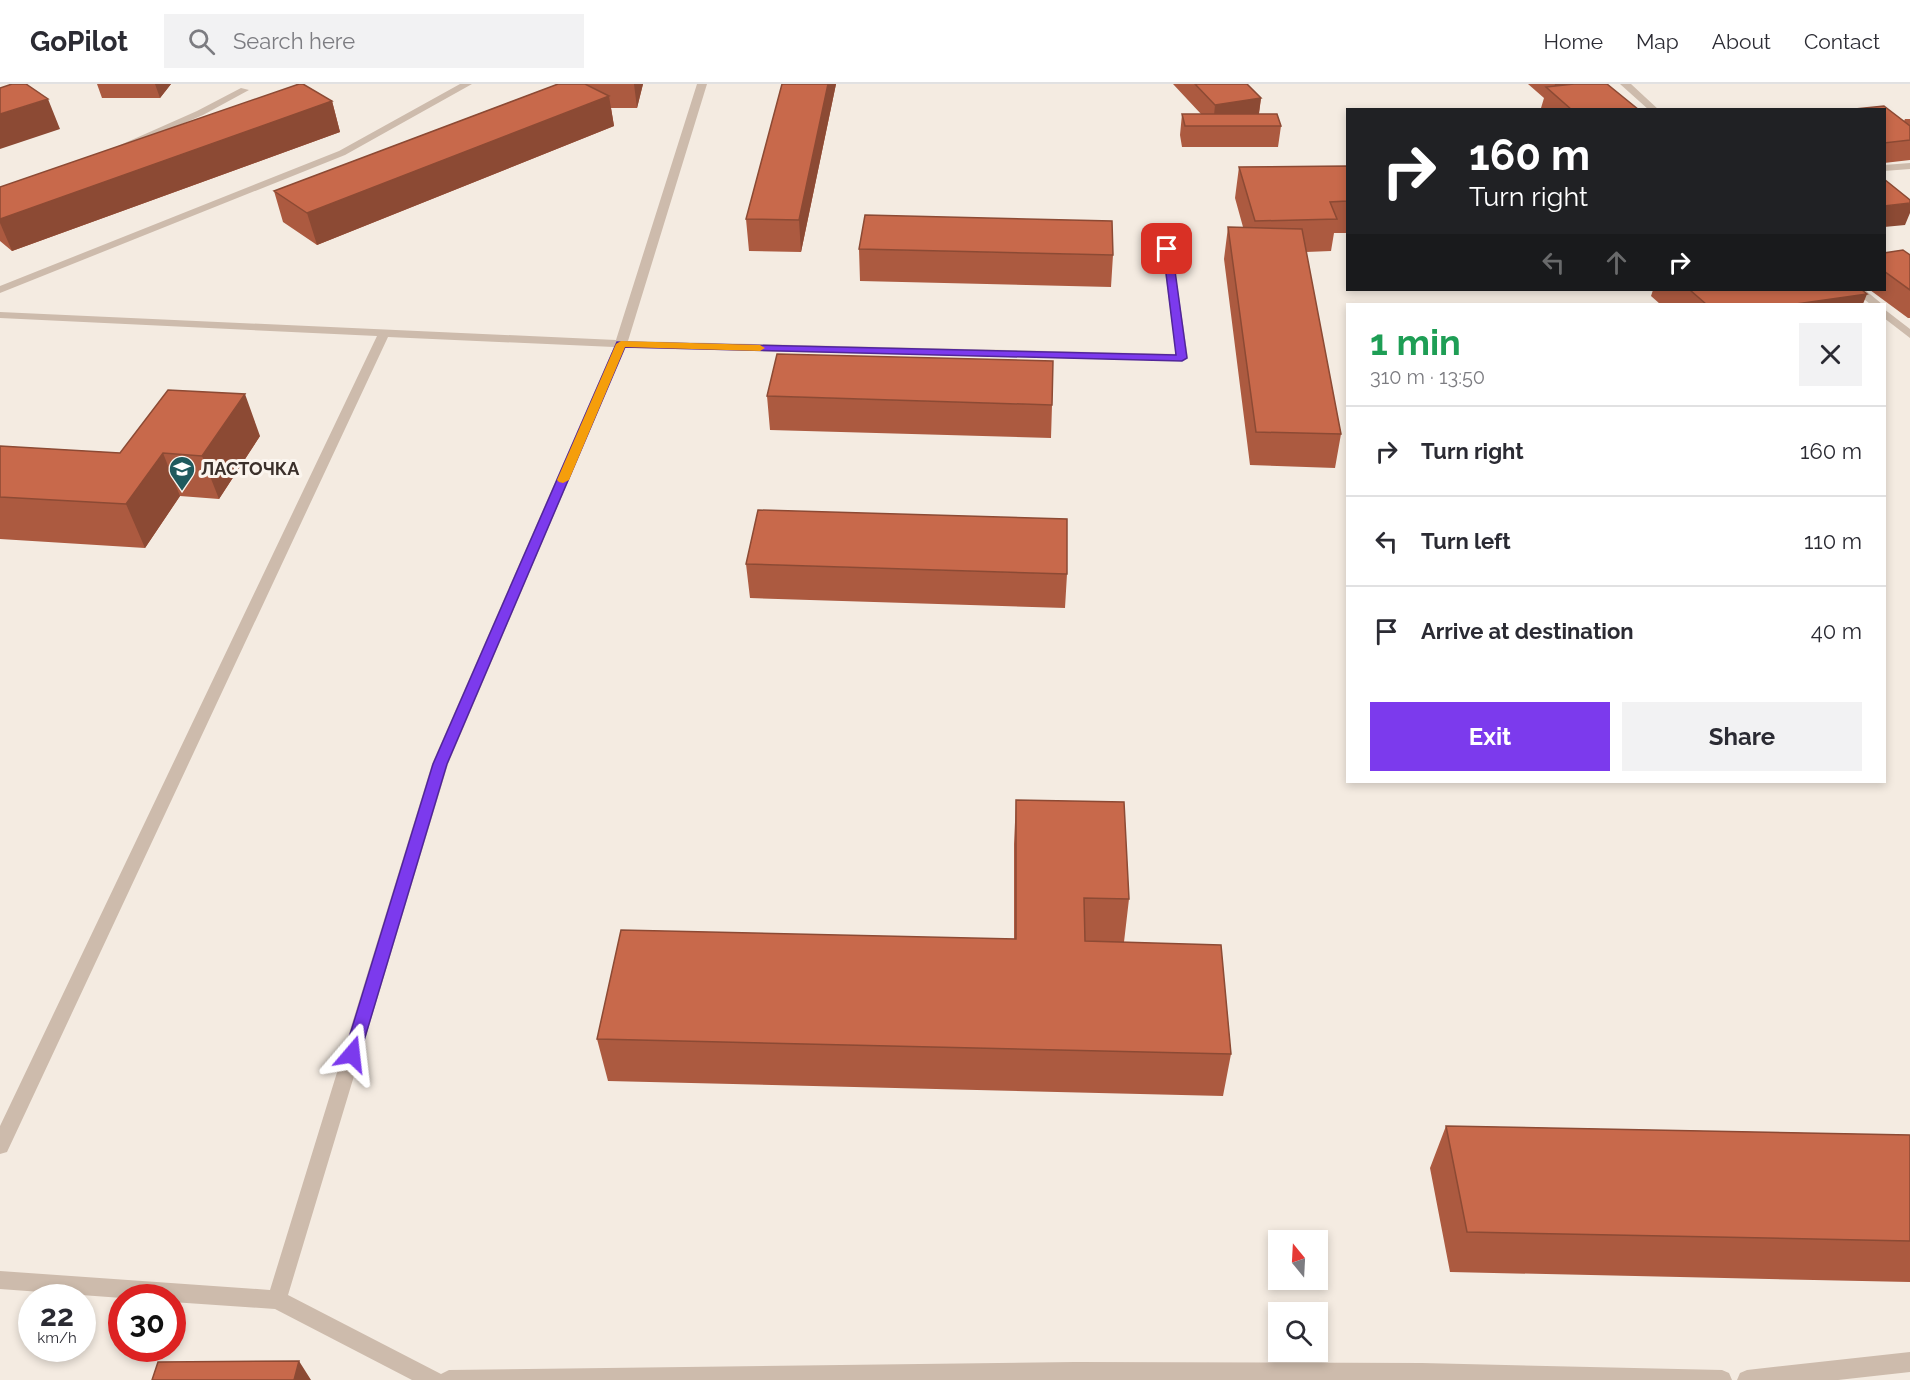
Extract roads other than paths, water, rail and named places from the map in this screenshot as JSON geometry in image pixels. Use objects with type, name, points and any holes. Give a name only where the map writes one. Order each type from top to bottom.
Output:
[{"type":"street","points":[[0,290],[342,153],[467,84]]},
{"type":"street","points":[[277,1300],[440,764],[621,344],[702,84]]},
{"type":"street","points":[[1626,84],[1653,108]]},
{"type":"street","points":[[112,150],[200,113],[244,90]]},
{"type":"street","points":[[1886,168],[1910,166]]},
{"type":"street","points":[[0,315],[621,344],[1182,358],[1167,249]]},
{"type":"street","points":[[1860,291],[1875,303]]},
{"type":"street","points":[[1886,314],[1910,335]]},
{"type":"street","points":[[0,1146],[384,333]]},
{"type":"street","points":[[0,1280],[277,1300],[433,1380]]},
{"type":"street","points":[[1748,1380],[1910,1362]]},
{"type":"street","points":[[449,1380],[1075,1372],[1422,1373],[1722,1380]]},
{"type":"place","name":"ЛАСТОЧКА","points":[[182,492]]}]
